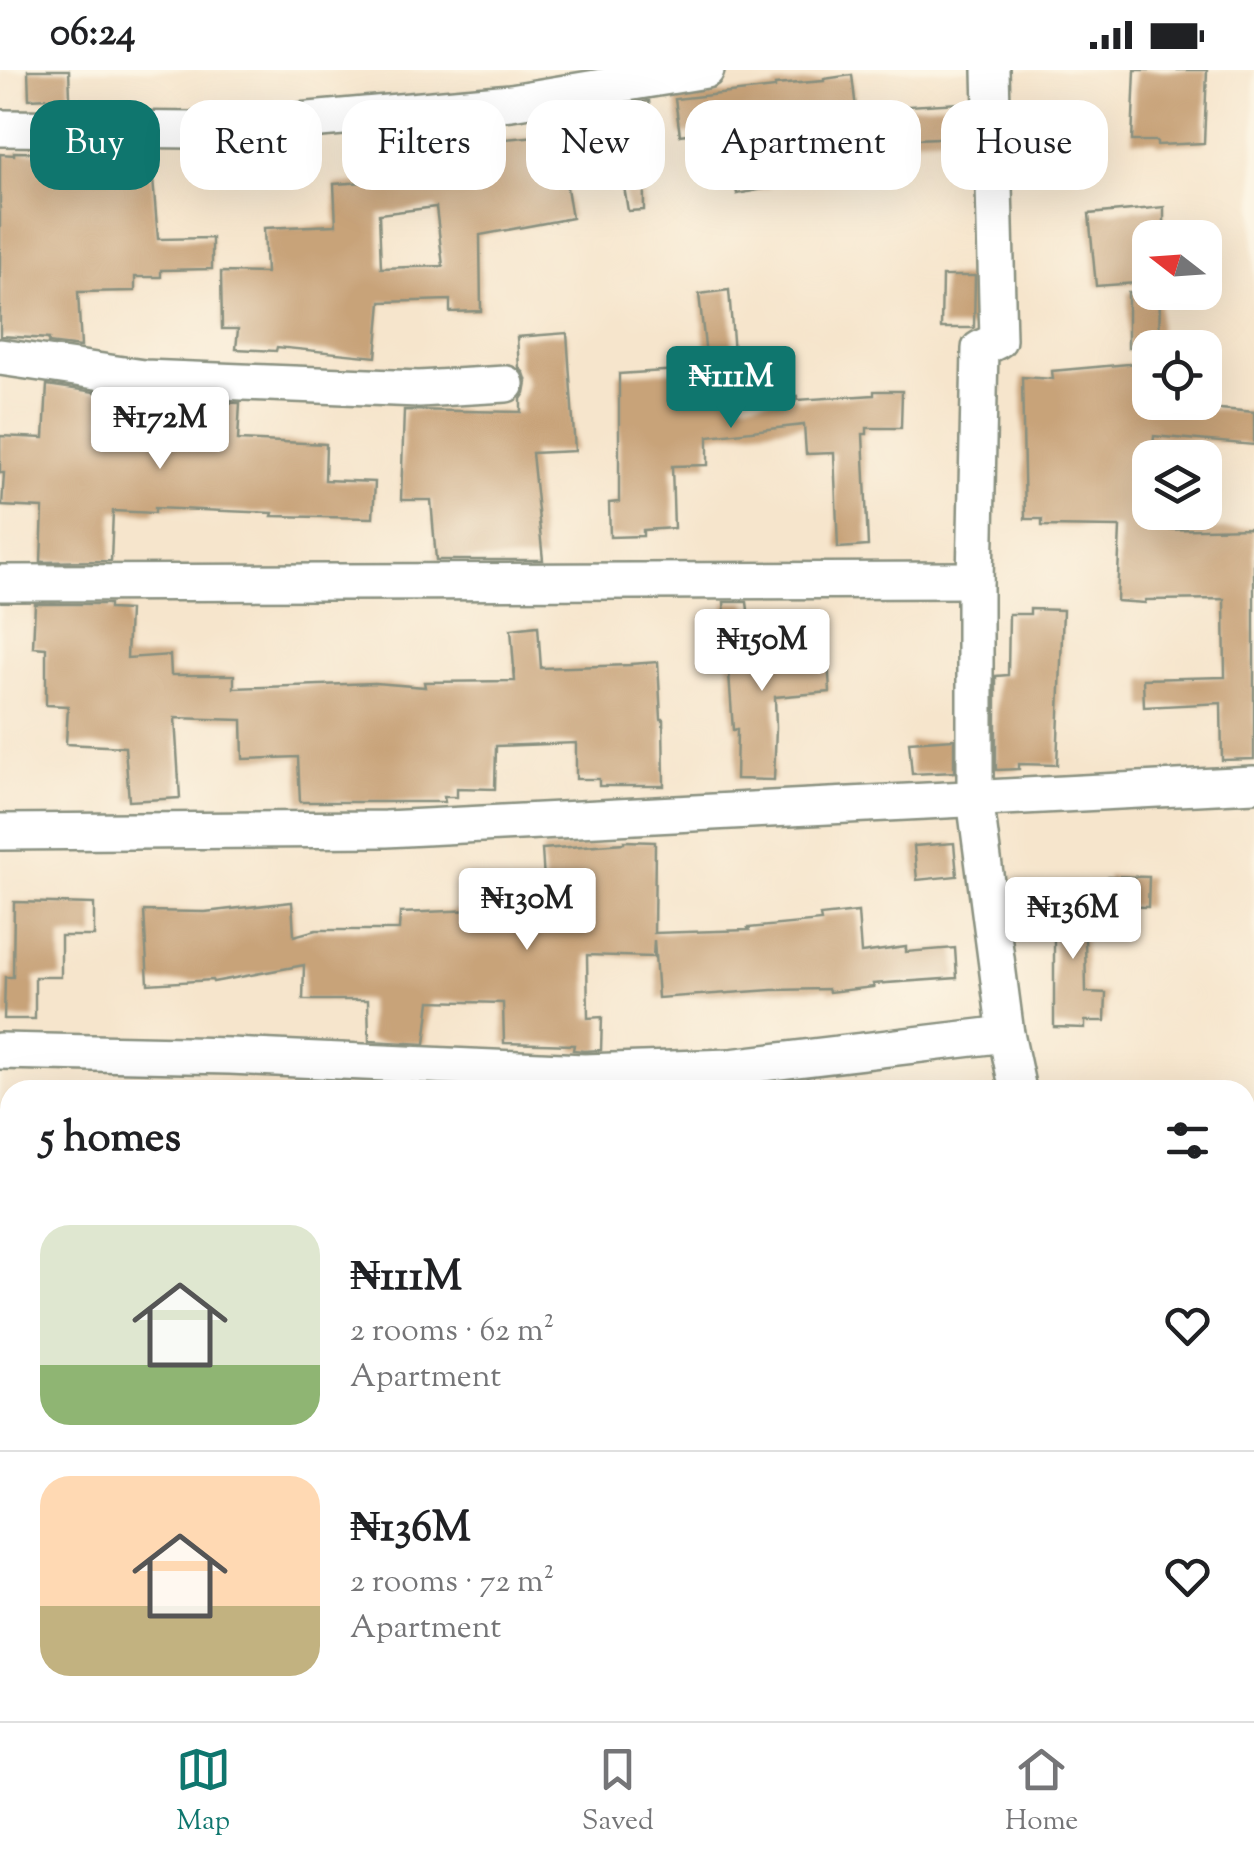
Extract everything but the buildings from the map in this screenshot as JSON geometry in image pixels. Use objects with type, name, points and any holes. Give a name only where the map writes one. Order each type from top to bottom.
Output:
[{"type":"street","points":[[0,128],[197,130],[510,102],[706,70]]},
{"type":"street","points":[[991,70],[998,340],[980,348],[975,798],[1006,1034],[1016,1080]]},
{"type":"street","points":[[0,358],[144,378],[419,389],[506,384]]},
{"type":"street","points":[[0,583],[975,580]]},
{"type":"street","points":[[0,832],[386,829],[1254,784]]},
{"type":"street","points":[[0,1051],[230,1056],[584,1072],[730,1067],[1006,1034]]}]
